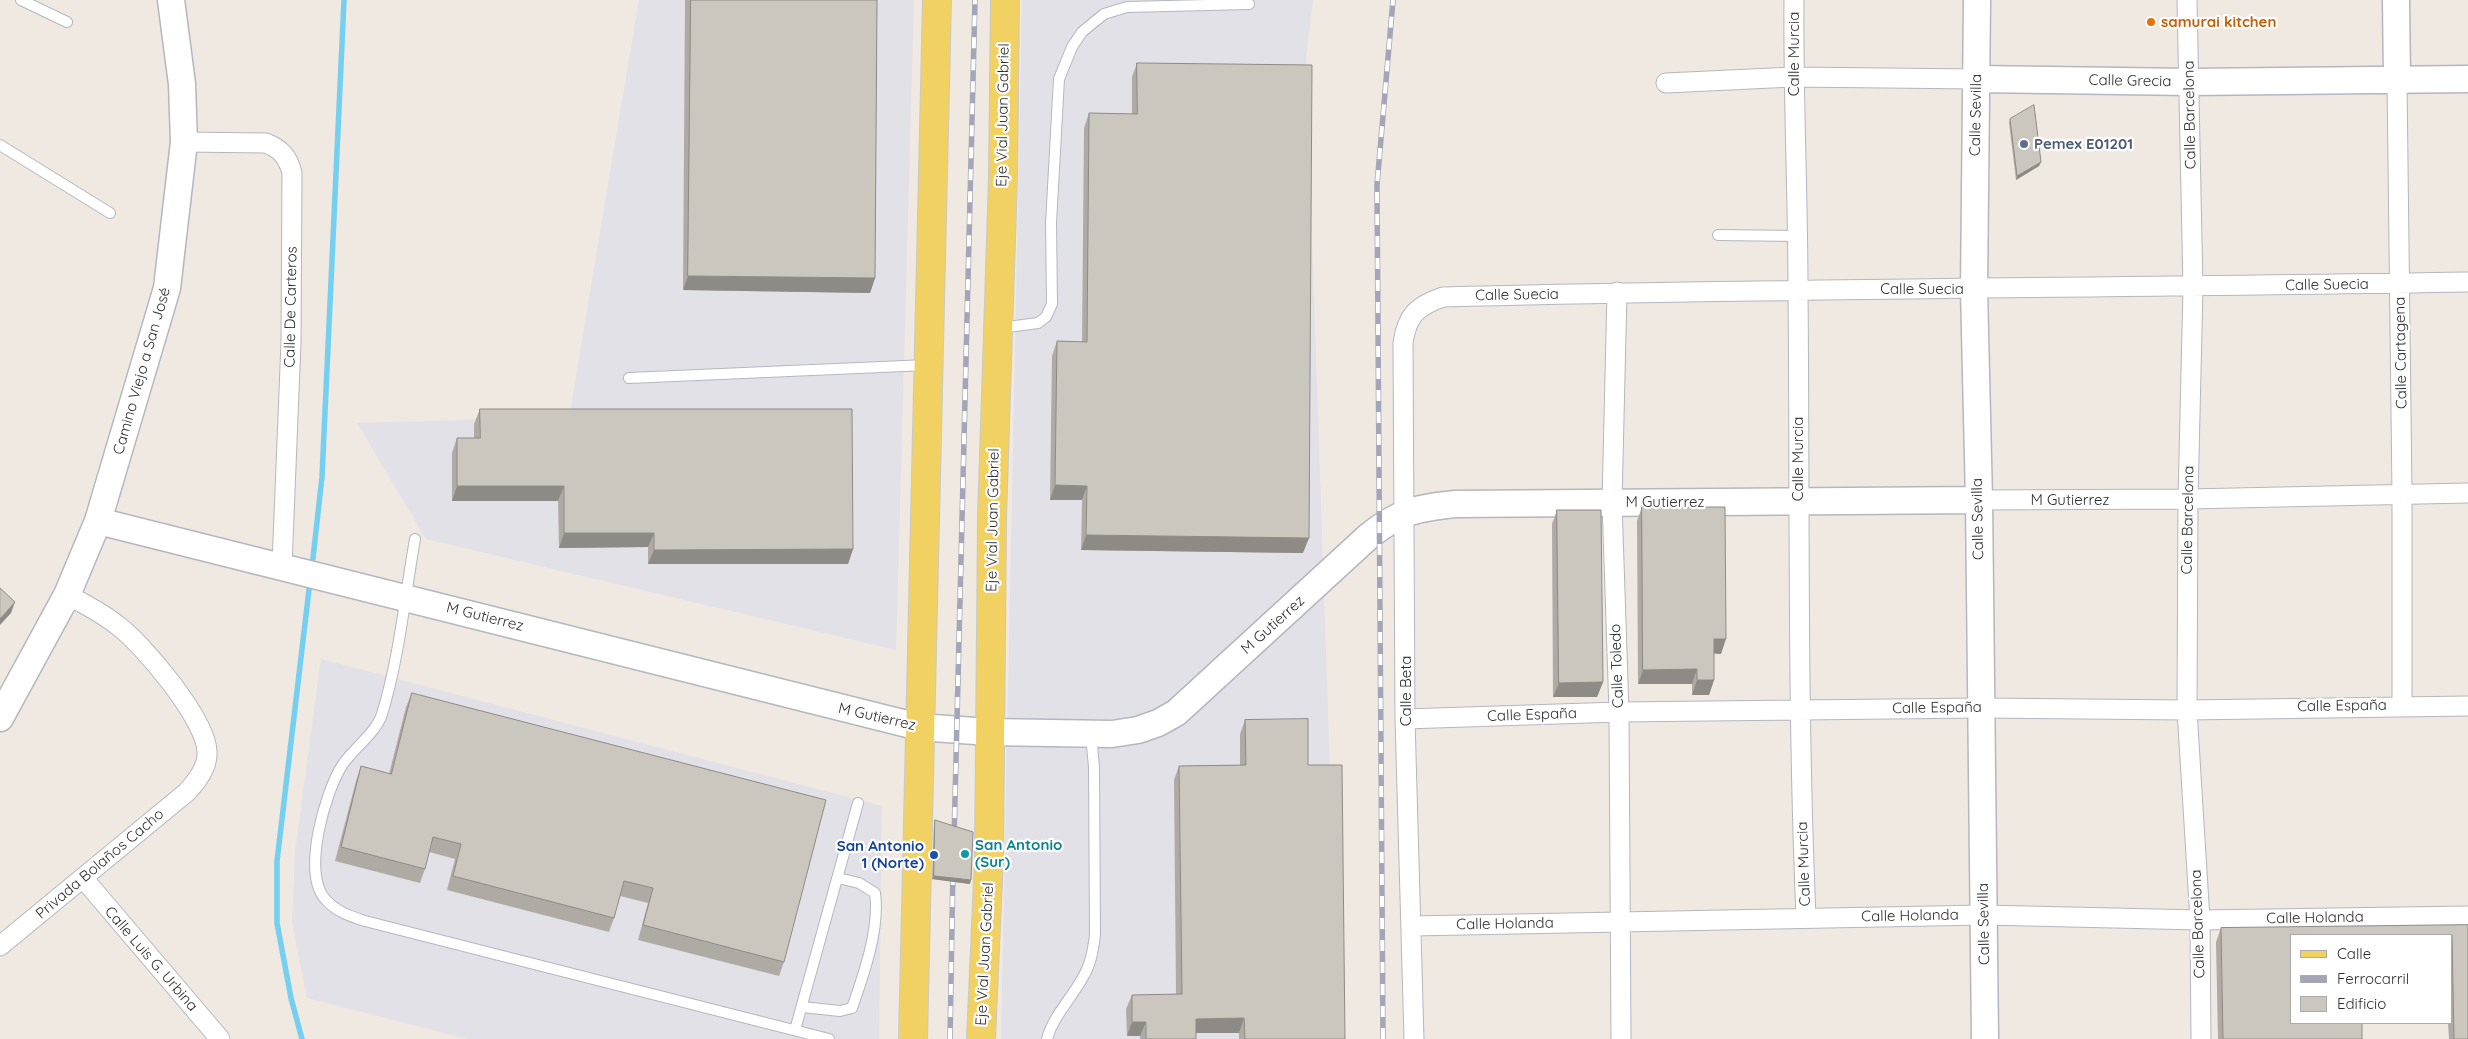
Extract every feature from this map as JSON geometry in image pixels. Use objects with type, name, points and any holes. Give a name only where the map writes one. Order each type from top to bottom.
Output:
[{"type":"main road","points":[[912,1039],[937,0]]},
{"type":"main road","name":"Eje Vial Juan Gabriel","points":[[981,1039],[989,858],[992,528],[999,328],[1005,0]]},
{"type":"street","name":"Camino Viejo a San José","points":[[0,718],[67,595],[98,521],[167,288],[184,142],[182,84],[172,0]]},
{"type":"street","name":"Calle Murcia","points":[[1794,0],[1793,77],[1798,289],[1800,710],[1806,917]]},
{"type":"street","name":"Calle Sevilla","points":[[1976,0],[1977,79],[1974,289],[1979,500],[1985,1039]]},
{"type":"street","name":"Calle Barcelona","points":[[2187,0],[2193,288],[2188,499],[2187,710],[2200,920],[2201,1039]]},
{"type":"street","name":"Calle Cartagena","points":[[2396,0],[2402,494],[2402,705]]},
{"type":"street","name":"Calle Grecia","points":[[1666,83],[1793,77],[2190,82],[2468,79]]},
{"type":"street","name":"Calle De Carteros","points":[[184,142],[266,143],[289,159],[292,173],[286,567]]},
{"type":"street","name":"Calle Suecia","points":[[1403,343],[1406,325],[1413,314],[1431,301],[1443,297],[1798,289],[2193,288],[2468,282]]},
{"type":"street","name":"Calle Toledo","points":[[1618,292],[1612,502],[1619,712],[1622,922],[1621,1039]]},
{"type":"street","name":"Calle Beta","points":[[1403,343],[1405,719],[1414,1039]]},
{"type":"street","name":"M Gutierrez","points":[[98,521],[348,582],[919,727],[989,732],[1112,734],[1138,730],[1158,723],[1176,712],[1369,536],[1388,521],[1403,513],[1455,504],[2188,499],[2468,493]]},
{"type":"street","name":"Privada Bolaños Cacho","points":[[0,946],[187,792],[198,780],[205,765],[208,751],[203,735],[190,711],[142,649],[119,626],[96,610],[67,595]]},
{"type":"street","points":[[0,673],[31,658]]},
{"type":"street","name":"Calle España","points":[[1405,719],[1619,712],[1980,708],[2187,710],[2402,705],[2468,706]]},
{"type":"street","name":"Calle Luis G. Urbina","points":[[82,878],[220,1039]]},
{"type":"street","name":"Calle Holanda","points":[[1412,926],[1984,915],[2200,920],[2468,916]]},
{"type":"lane","points":[[21,0],[67,22]]},
{"type":"lane","points":[[999,328],[1038,323],[1046,317],[1052,304],[1051,223],[1059,79],[1072,47],[1082,32],[1104,14],[1127,7],[1249,4]]},
{"type":"lane","points":[[0,145],[110,213]]},
{"type":"lane","points":[[1718,234],[1797,236]]},
{"type":"lane","points":[[629,378],[928,365]]},
{"type":"lane","points":[[415,539],[381,716],[343,764],[333,780],[325,803],[314,866],[316,884],[324,899],[340,913],[365,921],[829,1039]]},
{"type":"lane","points":[[1047,1039],[1056,1018],[1084,976],[1092,957],[1094,942],[1094,767],[1091,734]]},
{"type":"lane","points":[[795,1030],[858,803]]},
{"type":"lane","points":[[802,1007],[840,1011],[852,1008],[864,973],[877,906],[875,893],[859,884],[838,878]]},
{"type":"shaded area","points":[[639,0],[914,0],[896,650],[426,539],[357,423],[569,417]]},
{"type":"shaded area","points":[[1022,0],[1313,0],[1306,59],[1339,1039],[1001,1039]]},
{"type":"shaded area","points":[[321,659],[882,806],[879,1039],[468,1039],[307,998],[292,923],[295,851]]},
{"type":"building","points":[[691,0],[877,0],[875,278],[688,276]]},
{"type":"building","points":[[1137,63],[1312,65],[1309,538],[1086,535],[1087,486],[1055,485],[1057,341],[1087,342],[1089,113],[1137,114]]},
{"type":"building","name":"Pemex E01201","points":[[2034,105],[2041,162],[2017,176],[2010,119]]},
{"type":"building","points":[[480,409],[852,409],[853,549],[654,550],[654,533],[564,533],[564,486],[457,486],[457,438],[480,438]]},
{"type":"building","points":[[1642,507],[1725,507],[1726,639],[1714,639],[1714,680],[1697,680],[1697,669],[1643,670]]},
{"type":"building","points":[[1557,510],[1601,510],[1603,682],[1559,683]]},
{"type":"building","points":[[0,588],[15,602],[0,619]]},
{"type":"building","points":[[412,693],[826,800],[784,962],[643,925],[653,888],[624,881],[614,918],[453,876],[461,844],[433,837],[425,869],[341,847],[361,766],[391,774]]},
{"type":"building","points":[[1308,719],[1308,765],[1342,765],[1345,1039],[1245,1039],[1244,1018],[1196,1019],[1196,1039],[1146,1039],[1146,1022],[1132,1022],[1132,995],[1182,994],[1179,766],[1246,765],[1245,720]]},
{"type":"building","points":[[935,820],[973,832],[971,880],[934,876]]},
{"type":"building","points":[[2468,925],[2468,1039],[2454,1039],[2453,934],[2290,934],[2290,1024],[2362,1024],[2362,1039],[2223,1039],[2221,928]]},
{"type":"waterway","points":[[312,567],[322,477],[344,0]]},
{"type":"waterway","points":[[302,1039],[291,998],[277,923],[277,861],[310,581]]},
{"type":"railway","points":[[954,840],[975,0]]},
{"type":"railway","points":[[1383,1039],[1377,185],[1393,0]]},
{"type":"railway","points":[[950,1039],[953,867]]},
{"type":"place","name":"samurai kitchen","points":[[2151,22]]},
{"type":"place","name":"Pemex E01201","points":[[2024,144]]},
{"type":"place","name":"San Antonio (Sur)","points":[[965,854]]},
{"type":"place","name":"San Antonio 1 (Norte)","points":[[934,855]]}]
